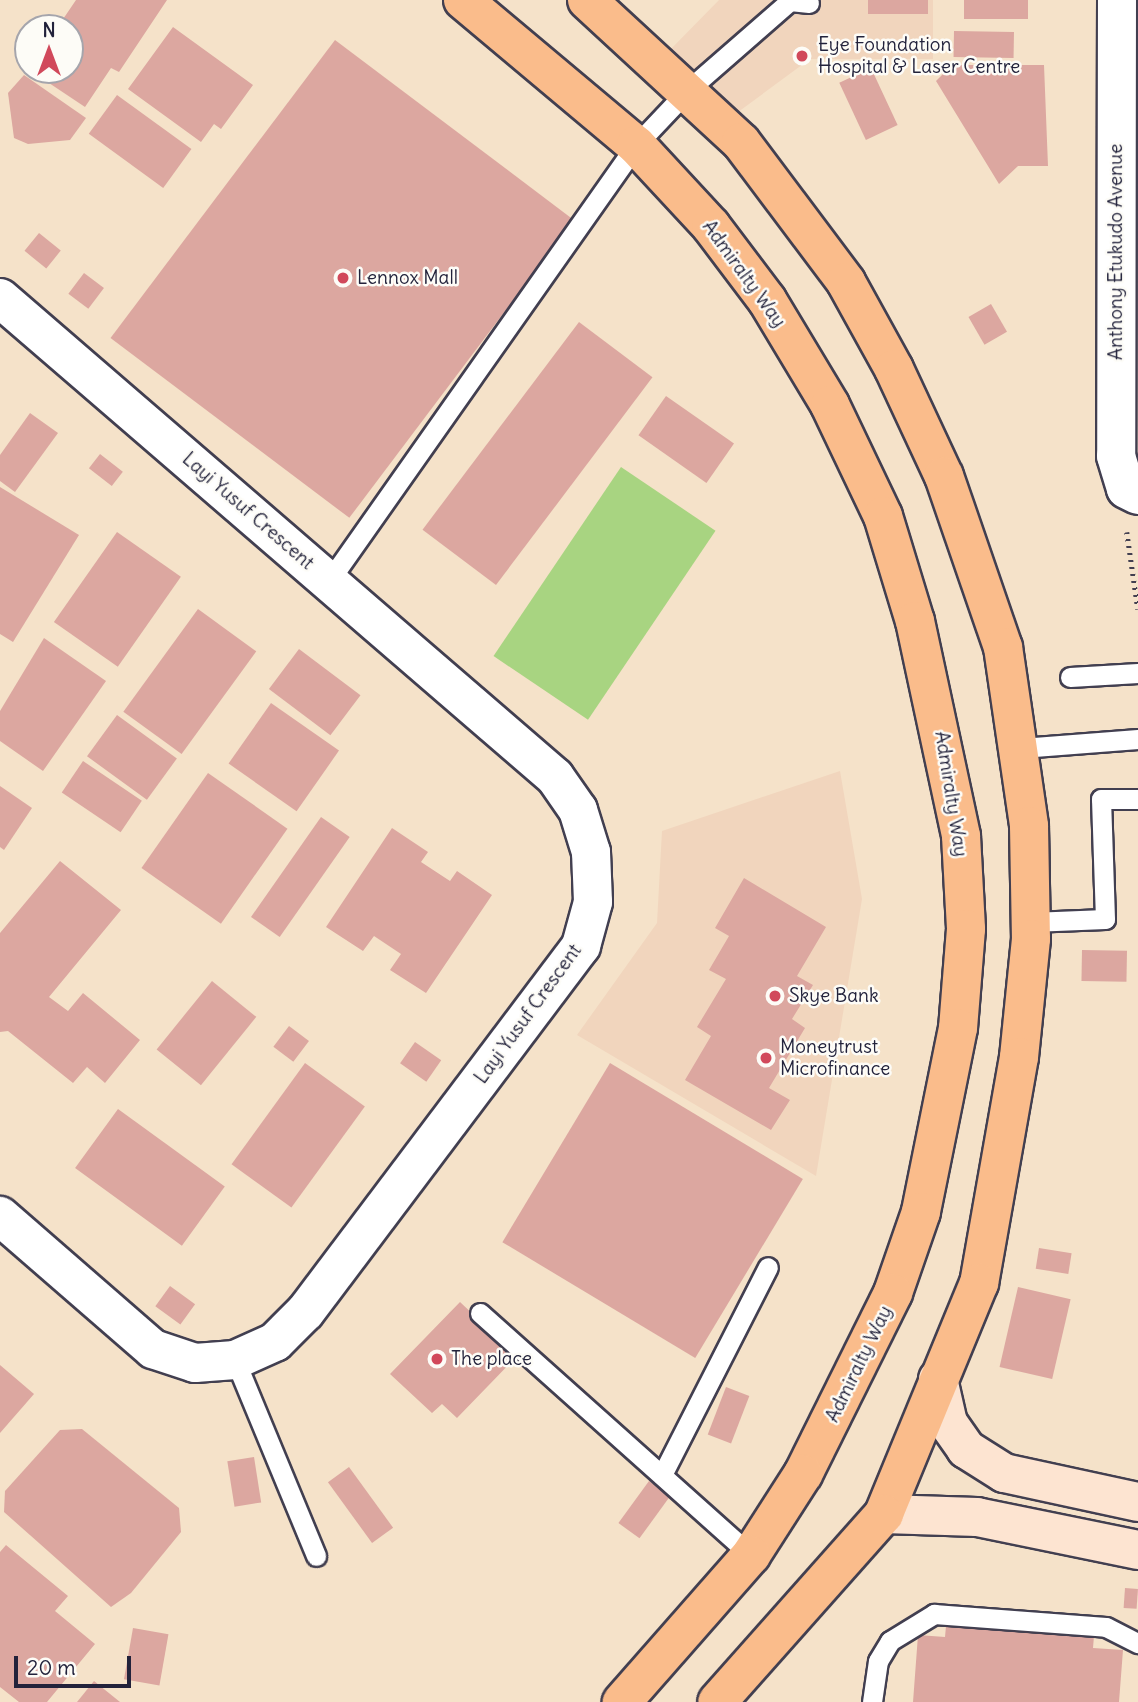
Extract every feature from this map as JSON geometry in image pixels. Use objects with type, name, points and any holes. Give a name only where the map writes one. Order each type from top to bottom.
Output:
[{"type":"main road","name":"Admiralty Way","points":[[463,0],[636,145],[711,226],[767,300],[830,405],[883,516],[915,621],[961,836],[966,929],[958,1028],[921,1212],[853,1381],[751,1555],[622,1702]]},
{"type":"main road","points":[[587,0],[688,89],[741,142],[805,222],[894,369],[974,556],[1003,647],[1021,748],[1031,922],[1004,1164],[979,1283],[884,1514],[717,1702]]},
{"type":"main road","points":[[938,1379],[948,1423],[976,1455],[1004,1473],[1138,1502]]},
{"type":"main road","points":[[884,1514],[977,1517],[1138,1550]]},
{"type":"street","name":"Anthony Etukudo Avenue","points":[[1117,0],[1116,456],[1132,492]]},
{"type":"street","name":"Layi Yusuf Crescent","points":[[0,298],[555,777],[578,810],[591,852],[593,902],[582,946],[305,1312],[275,1342],[236,1360],[195,1363],[153,1349],[0,1216]]},
{"type":"lane","points":[[330,581],[636,145],[688,89],[796,1]]},
{"type":"lane","points":[[1070,677],[1138,673]]},
{"type":"lane","points":[[1021,748],[1138,739]]},
{"type":"lane","points":[[1031,922],[1105,919],[1101,799],[1138,799]]},
{"type":"lane","points":[[662,1475],[768,1267]]},
{"type":"lane","points":[[480,1313],[751,1555]]},
{"type":"lane","points":[[236,1360],[316,1556]]},
{"type":"lane","points":[[872,1702],[878,1661],[890,1641],[934,1614],[1106,1627],[1138,1643]]},
{"type":"path","points":[[1132,492],[1138,609]]},
{"type":"shaded area","name":"Eye Foundation Hospital & Laser Centre","points":[[719,0],[933,0],[933,59],[810,59],[734,115],[667,53]]},
{"type":"shaded area","points":[[840,771],[862,899],[816,1176],[577,1035],[657,923],[662,831]]},
{"type":"green space","points":[[621,467],[716,531],[588,720],[494,656]]},
{"type":"building","points":[[76,0],[167,0],[119,72],[111,68],[85,107],[50,84],[84,84],[84,14],[66,14]]},
{"type":"building","points":[[868,0],[928,0],[928,14],[868,14]]},
{"type":"building","points":[[964,0],[1028,0],[1028,19],[964,19]]},
{"type":"building","points":[[173,27],[253,85],[221,129],[214,124],[201,142],[128,89]]},
{"type":"building","points":[[954,31],[1014,32],[1014,58],[954,57]]},
{"type":"building","name":"Lennox Mall","points":[[335,40],[574,220],[349,518],[111,338]]},
{"type":"building","points":[[952,65],[1044,65],[1048,166],[1018,166],[999,184],[936,81]]},
{"type":"building","points":[[871,68],[898,125],[866,140],[839,83]]},
{"type":"building","points":[[16,84],[37,84],[86,118],[70,140],[28,144],[14,138],[8,93]]},
{"type":"building","points":[[117,95],[191,149],[163,188],[89,134]]},
{"type":"building","points":[[39,233],[61,251],[46,268],[25,251]]},
{"type":"building","points":[[84,273],[104,288],[88,309],[68,294]]},
{"type":"building","points":[[991,304],[1007,332],[984,345],[968,317]]},
{"type":"building","points":[[579,322],[652,377],[496,585],[423,530]]},
{"type":"building","points":[[666,396],[734,444],[706,483],[638,435]]},
{"type":"building","points":[[30,413],[58,433],[15,492],[0,481],[0,455]]},
{"type":"building","points":[[100,454],[123,472],[112,486],[89,468]]},
{"type":"building","points":[[0,487],[79,535],[13,642],[0,634]]},
{"type":"building","points":[[117,532],[181,577],[118,667],[54,622]]},
{"type":"building","points":[[198,609],[256,651],[182,754],[123,712]]},
{"type":"building","points":[[44,638],[106,681],[43,771],[0,741],[0,711]]},
{"type":"building","points":[[299,649],[360,695],[330,735],[269,689]]},
{"type":"building","points":[[271,703],[339,751],[297,811],[229,764]]},
{"type":"building","points":[[117,715],[177,758],[147,800],[87,756]]},
{"type":"building","points":[[83,761],[142,801],[121,832],[62,793]]},
{"type":"building","points":[[208,773],[287,829],[221,924],[141,868]]},
{"type":"building","points":[[0,786],[32,808],[4,850],[0,847]]},
{"type":"building","points":[[321,817],[350,837],[280,937],[251,917]]},
{"type":"building","points":[[392,828],[428,852],[421,862],[450,881],[457,871],[492,895],[426,993],[390,970],[401,954],[374,936],[363,951],[326,927]]},
{"type":"building","points":[[60,861],[121,910],[49,997],[68,1011],[83,993],[140,1040],[105,1083],[87,1067],[73,1083],[8,1031],[0,1032],[0,933]]},
{"type":"building","points":[[744,878],[826,927],[797,976],[813,985],[792,1019],[805,1028],[769,1088],[790,1100],[771,1130],[685,1080],[711,1036],[697,1027],[726,979],[709,970],[729,936],[715,928]]},
{"type":"building","points":[[1082,950],[1127,951],[1126,982],[1081,981]]},
{"type":"building","points":[[212,981],[256,1017],[201,1085],[157,1049]]},
{"type":"building","points":[[289,1026],[309,1041],[293,1062],[273,1047]]},
{"type":"building","points":[[415,1042],[441,1060],[426,1082],[400,1063]]},
{"type":"building","points":[[305,1063],[365,1106],[291,1208],[232,1164]]},
{"type":"building","points":[[610,1063],[803,1179],[695,1358],[502,1242]]},
{"type":"building","points":[[118,1109],[225,1187],[182,1246],[75,1168]]},
{"type":"building","points":[[1039,1248],[1072,1253],[1068,1274],[1036,1269]]},
{"type":"building","points":[[170,1286],[195,1304],[180,1324],[155,1306]]},
{"type":"building","points":[[1018,1287],[1071,1299],[1052,1379],[1000,1367]]},
{"type":"building","points":[[460,1302],[517,1356],[457,1418],[442,1404],[432,1413],[390,1374]]},
{"type":"building","points":[[0,1365],[34,1394],[0,1433]]},
{"type":"building","points":[[726,1387],[749,1396],[731,1444],[708,1435]]},
{"type":"building","points":[[82,1429],[179,1508],[181,1532],[131,1593],[111,1607],[4,1512],[5,1491],[60,1430]]},
{"type":"building","points":[[254,1457],[261,1502],[235,1507],[227,1461]]},
{"type":"building","points":[[349,1467],[393,1528],[372,1543],[328,1482]]},
{"type":"building","points":[[649,1481],[670,1496],[639,1538],[618,1523]]},
{"type":"building","points":[[6,1545],[68,1596],[55,1611],[95,1644],[47,1702],[19,1702],[0,1687],[0,1552]]},
{"type":"building","points":[[1125,1588],[1138,1589],[1137,1609],[1124,1608]]},
{"type":"building","points":[[946,1626],[1094,1636],[1093,1648],[1123,1650],[1119,1702],[913,1702],[918,1635],[945,1637]]},
{"type":"building","points":[[133,1628],[168,1634],[159,1685],[124,1679]]},
{"type":"building","points":[[94,1681],[120,1702],[77,1702]]},
{"type":"place","name":"Eye Foundation Hospital & Laser Centre","points":[[802,56]]},
{"type":"place","name":"Lennox Mall","points":[[343,278]]},
{"type":"place","name":"Skye Bank","points":[[775,996]]},
{"type":"place","name":"Moneytrust Microfinance","points":[[766,1058]]},
{"type":"place","name":"The place","points":[[437,1359]]}]
